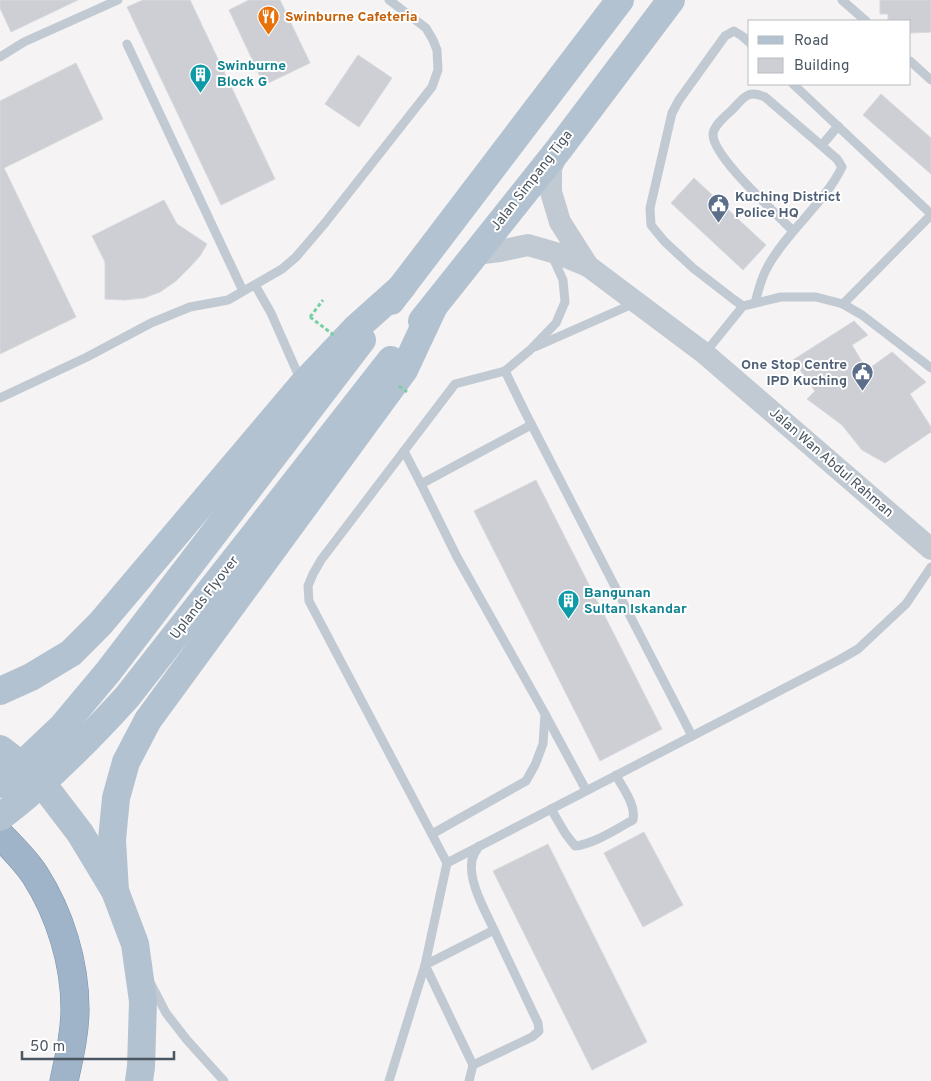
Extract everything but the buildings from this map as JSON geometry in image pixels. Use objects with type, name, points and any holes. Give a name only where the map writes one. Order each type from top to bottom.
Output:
[{"type":"highway","points":[[0,835],[35,874],[50,902],[63,936],[72,971],[75,1010],[71,1049],[64,1081]]},
{"type":"main road","points":[[0,784],[62,727],[108,672],[620,0]]},
{"type":"main road","name":"Jalan Simpang Tiga","points":[[391,360],[559,148],[671,0]]},
{"type":"main road","points":[[0,691],[31,677],[71,654],[100,624],[303,384],[355,329],[402,287]]},
{"type":"main road","points":[[114,891],[112,840],[116,798],[126,762],[148,720],[404,370],[433,308]]},
{"type":"main road","name":"Uplands Flyover","points":[[0,817],[19,803],[84,744],[127,697],[391,360]]},
{"type":"main road","points":[[0,749],[38,778],[57,801],[80,832],[114,891],[134,944],[143,1001],[141,1067],[138,1081]]},
{"type":"street","points":[[559,148],[551,170],[551,192],[560,222],[588,266]]},
{"type":"street","points":[[475,254],[528,245],[545,249],[588,266]]},
{"type":"street","name":"Jalan Wan Abdul Rahman","points":[[588,266],[704,353],[931,549]]},
{"type":"lane","points":[[0,57],[24,42],[118,0]]},
{"type":"lane","points":[[0,398],[87,357],[151,323],[190,306],[228,300],[282,269],[296,257],[432,87],[438,70],[437,50],[433,40],[426,28],[389,0]]},
{"type":"lane","points":[[842,0],[865,20]]},
{"type":"lane","points":[[743,306],[693,268],[664,241],[651,225],[650,208],[672,113],[679,100],[725,36],[734,31],[748,41]]},
{"type":"lane","points":[[127,44],[243,291]]},
{"type":"lane","points":[[911,62],[931,80]]},
{"type":"lane","points":[[794,85],[931,214],[843,304]]},
{"type":"lane","points":[[755,303],[767,267],[793,231],[838,177],[842,167],[837,159],[822,145],[765,96],[756,93],[746,95],[716,127],[713,134],[717,146],[726,161],[746,184],[793,231]]},
{"type":"lane","points":[[822,145],[838,126]]},
{"type":"lane","points":[[389,1081],[425,966],[447,862],[309,601],[308,586],[322,560],[455,384],[505,372],[556,324],[565,302],[563,280],[554,260],[545,249]]},
{"type":"lane","points":[[255,285],[271,313],[303,384]]},
{"type":"lane","points":[[704,353],[743,306],[780,298],[816,297],[843,304],[862,315],[931,368]]},
{"type":"lane","points":[[530,350],[636,302]]},
{"type":"lane","points":[[505,372],[692,736]]},
{"type":"lane","points":[[422,484],[531,425]]},
{"type":"lane","points":[[404,451],[457,557],[586,790]]},
{"type":"lane","points":[[447,862],[858,649],[906,604],[931,567]]},
{"type":"lane","points":[[432,834],[526,781],[536,764],[543,744],[545,714]]},
{"type":"lane","points":[[551,809],[564,833],[575,846],[584,845],[608,834],[633,820],[634,813],[632,804],[616,775]]},
{"type":"lane","points":[[473,1065],[532,1037],[539,1031],[538,1023],[473,883],[471,871],[472,858],[479,846]]},
{"type":"lane","points":[[425,966],[494,930]]},
{"type":"lane","points":[[134,944],[166,1013],[187,1040],[224,1081]]},
{"type":"lane","points":[[425,966],[473,1065],[469,1081]]},
{"type":"path","points":[[310,317],[323,300]]},
{"type":"place","name":"Swinburne Cafeteria","points":[[269,36]]},
{"type":"place","name":"Swinburne Block G","points":[[201,93]]},
{"type":"place","name":"Kuching District Police HQ","points":[[719,224]]},
{"type":"place","name":"One Stop Centre IPD Kuching","points":[[863,392]]},
{"type":"place","name":"Bangunan Sultan Iskandar","points":[[568,620]]}]
